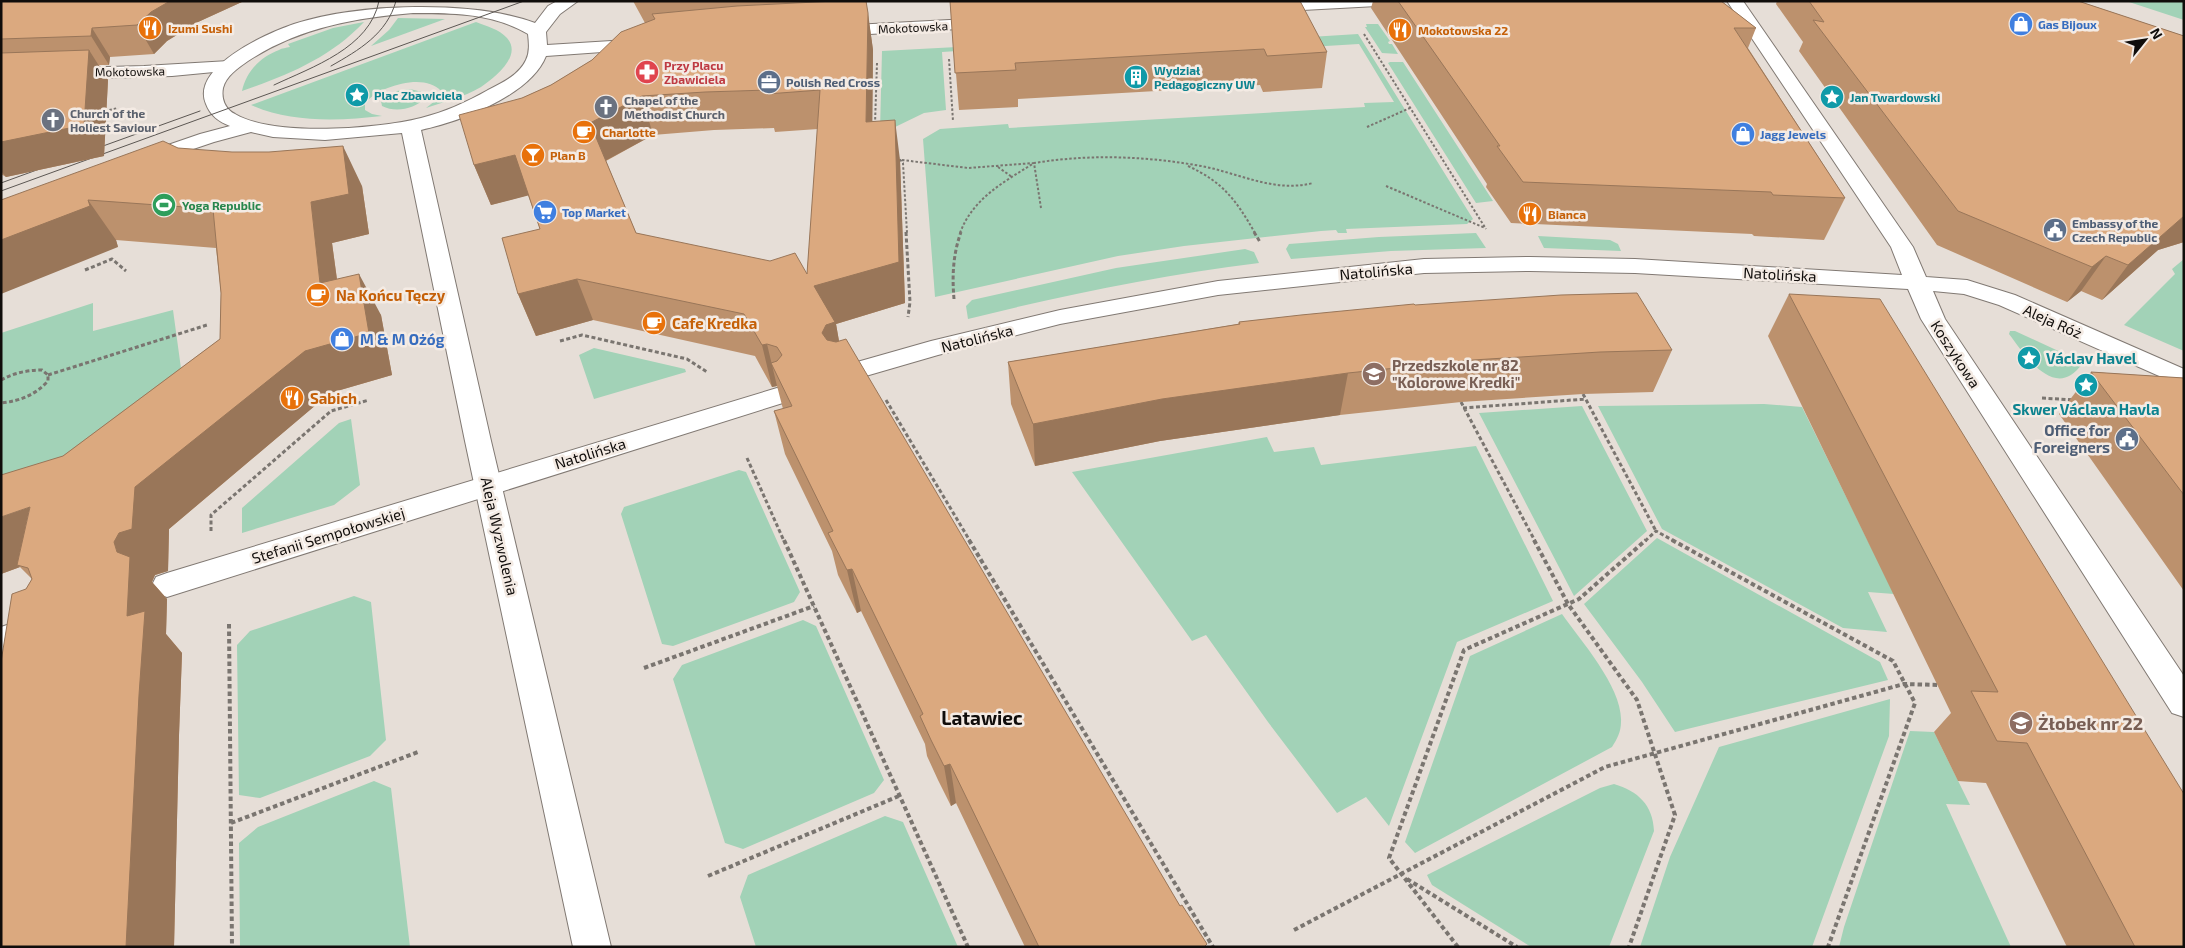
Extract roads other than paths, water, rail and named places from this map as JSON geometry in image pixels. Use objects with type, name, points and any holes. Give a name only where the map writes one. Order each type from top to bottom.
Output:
[{"type":"street","points":[[337,17],[362,1]]},
{"type":"street","points":[[537,32],[510,17],[471,10],[413,8],[337,17],[305,25],[279,35],[254,48],[229,66],[216,80],[213,100],[220,112],[228,118],[248,127],[308,134],[370,131],[410,126],[461,110],[506,88],[522,77],[534,62],[538,51],[537,32],[547,17],[570,1]]},
{"type":"street","points":[[1250,8],[1378,1]]},
{"type":"street","name":"Koszykowa","points":[[1735,1],[1902,247],[1933,319],[2184,703]]},
{"type":"street","name":"Mokotowska","points":[[815,32],[1004,22]]},
{"type":"street","points":[[538,51],[657,44]]},
{"type":"street","name":"Mokotowska","points":[[1,76],[88,72],[155,72],[229,66]]},
{"type":"street","name":"Aleja Wyzwolenia","points":[[410,126],[592,947]]},
{"type":"street","points":[[129,166],[207,138],[248,127]]},
{"type":"street","name":"Natolińska","points":[[845,374],[931,349],[1081,312],[1218,288],[1328,274],[1424,266],[1530,264],[1635,266],[1918,282]]},
{"type":"street","name":"Aleja Róż","points":[[1918,282],[1967,287],[1991,294],[2184,379]]},
{"type":"street","name":"Natolińska","points":[[489,485],[776,396]]},
{"type":"street","name":"Stefanii Sempołowskiej","points":[[167,585],[489,485]]},
{"type":"street","points":[[1,640],[56,620]]},
{"type":"tram line","points":[[274,85],[322,63],[352,43],[364,31],[373,17],[379,1]]},
{"type":"tram line","points":[[331,66],[371,40],[386,23],[396,1]]},
{"type":"tram line","points":[[1,191],[524,1]]},
{"type":"tram line","points":[[92,150],[200,111]]},
{"type":"tram line","points":[[1,183],[45,167]]},
{"type":"place","name":"Gas Bijoux","points":[[2021,24]]},
{"type":"place","name":"Izumi Sushi","points":[[150,28]]},
{"type":"place","name":"Mokotowska 22","points":[[1400,30]]},
{"type":"place","name":"Przy Placu Zbawiciela","points":[[647,72]]},
{"type":"place","name":"Wydział Pedagogiczny UW","points":[[1136,77]]},
{"type":"place","name":"Polish Red Cross","points":[[769,82]]},
{"type":"place","name":"Plac Zbawiciela","points":[[357,95]]},
{"type":"place","name":"Jan Twardowski","points":[[1832,97]]},
{"type":"place","name":"Chapel of the Methodist Church","points":[[606,107]]},
{"type":"place","name":"Church of the Holiest Saviour","points":[[53,120]]},
{"type":"place","name":"Charlotte","points":[[584,132]]},
{"type":"place","name":"Jagg Jewels","points":[[1743,134]]},
{"type":"place","name":"Plan B","points":[[533,155]]},
{"type":"place","name":"Yoga Republic","points":[[164,205]]},
{"type":"place","name":"Top Market","points":[[545,212]]},
{"type":"place","name":"Bianca","points":[[1530,214]]},
{"type":"place","name":"Embassy of the Czech Republic","points":[[2055,230]]},
{"type":"place","name":"Na Końcu Tęczy","points":[[318,295]]},
{"type":"place","name":"Cafe Kredka","points":[[654,323]]},
{"type":"place","name":"M & M Ożóg","points":[[342,339]]},
{"type":"place","name":"Václav Havel","points":[[2029,358]]},
{"type":"place","name":"Przedszkole nr 82 \"Kolorowe Kredki\"","points":[[1374,374]]},
{"type":"place","name":"Skwer Václava Havla","points":[[2086,385]]},
{"type":"place","name":"Sabich","points":[[292,398]]},
{"type":"place","name":"Office for Foreigners","points":[[2127,439]]},
{"type":"place","name":"Żłobek nr 22","points":[[2021,723]]},
{"type":"district","name":"Latawiec","points":[[982,717]]}]
